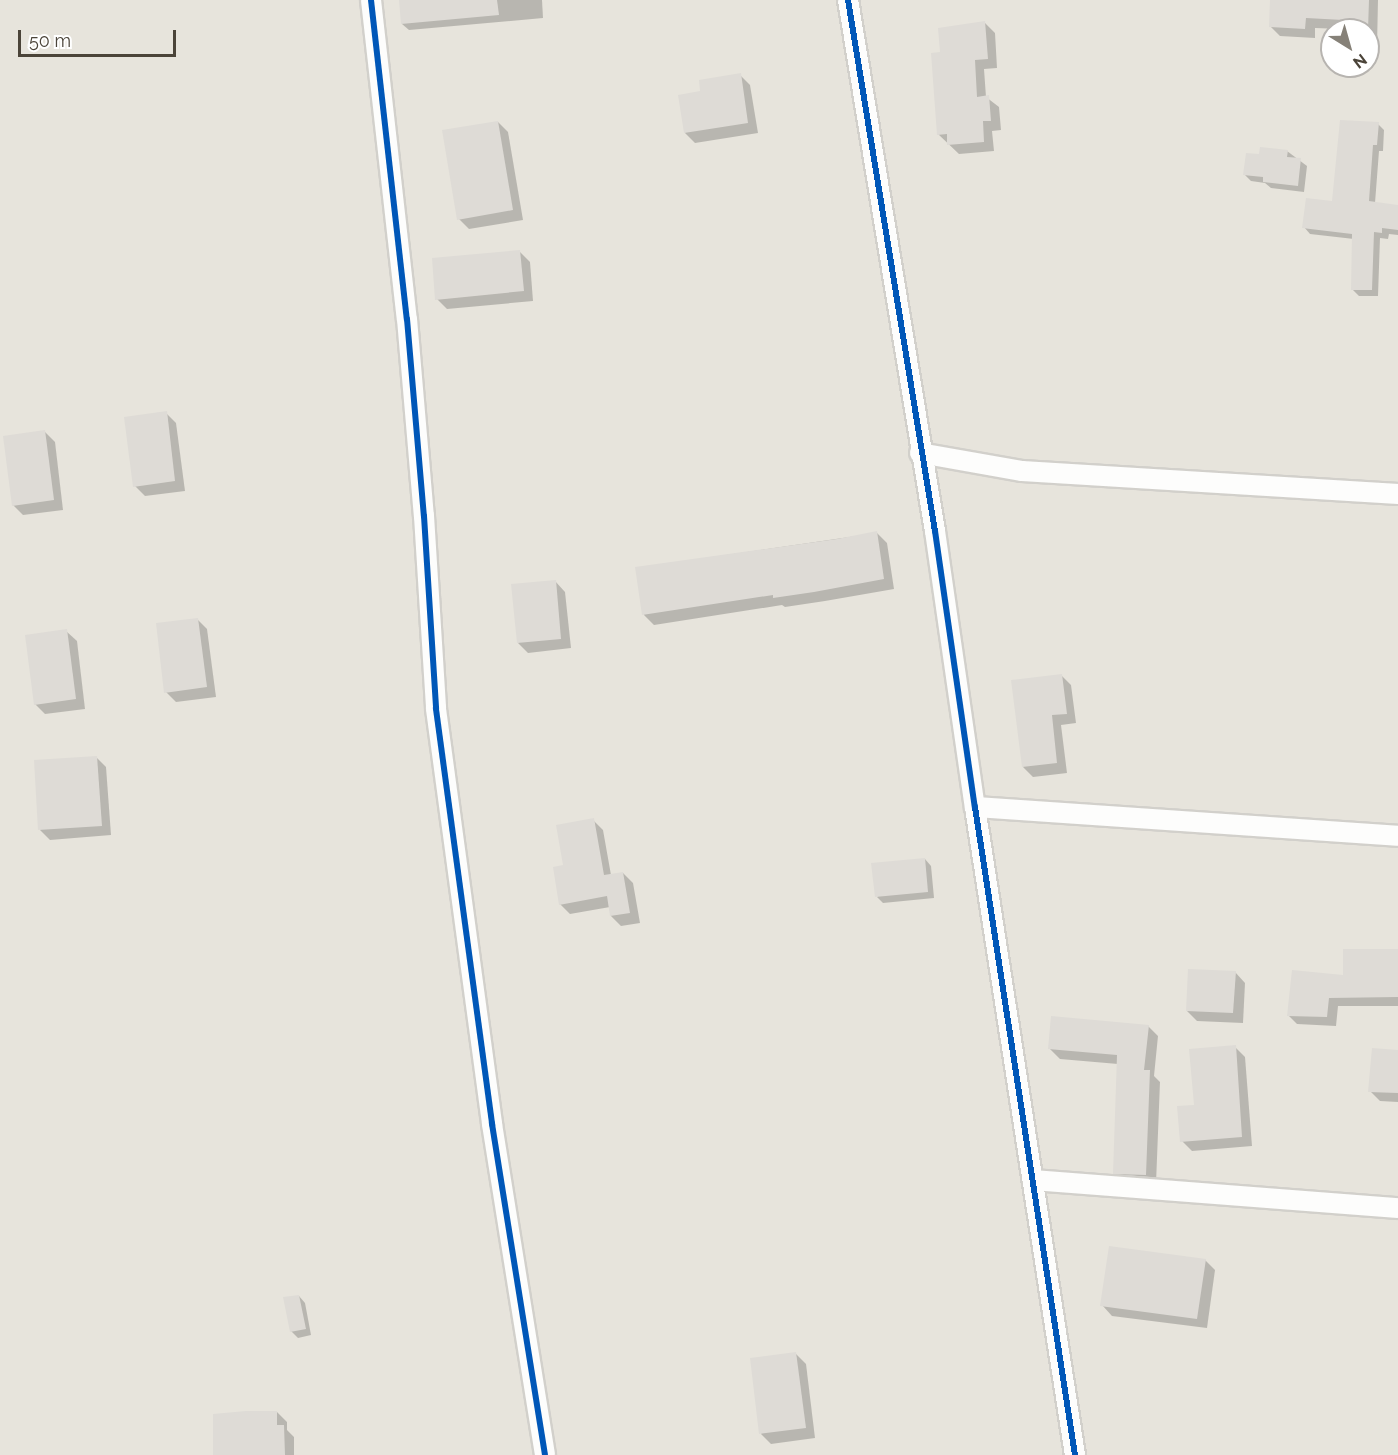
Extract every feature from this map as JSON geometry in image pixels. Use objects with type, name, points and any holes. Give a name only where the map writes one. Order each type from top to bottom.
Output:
[{"type":"street","points":[[371,0],[406,320],[424,516],[436,709],[492,1124],[545,1455]]},
{"type":"street","points":[[848,0],[920,453],[935,531],[1075,1455]]},
{"type":"street","points":[[920,453],[1022,471],[1398,494]]},
{"type":"street","points":[[975,807],[1398,836]]},
{"type":"street","points":[[1033,1180],[1398,1208]]},
{"type":"shaded area","points":[[0,0],[1398,0],[1398,1455],[0,1455]]},
{"type":"building","points":[[399,0],[497,0],[499,15],[401,24]]},
{"type":"building","points":[[1270,0],[1369,0],[1368,18],[1306,18],[1305,29],[1269,27]]},
{"type":"building","points":[[985,21],[988,59],[975,60],[977,97],[989,95],[991,121],[983,121],[984,142],[947,145],[947,134],[937,135],[931,53],[940,52],[938,28]]},
{"type":"building","points":[[741,73],[748,123],[684,133],[678,95],[700,91],[699,80]]},
{"type":"building","points":[[1340,120],[1379,122],[1377,145],[1373,145],[1369,201],[1398,205],[1398,230],[1382,228],[1382,233],[1374,232],[1372,290],[1351,290],[1352,234],[1302,228],[1306,198],[1332,201]]},
{"type":"building","points":[[498,121],[513,210],[457,220],[442,130]]},
{"type":"building","points":[[1260,147],[1288,150],[1287,157],[1301,158],[1298,186],[1263,182],[1263,177],[1243,175],[1246,153],[1259,154]]},
{"type":"building","points":[[520,250],[524,291],[435,300],[432,258]]},
{"type":"building","points":[[167,411],[175,481],[133,487],[124,417]]},
{"type":"building","points":[[45,430],[54,500],[12,506],[3,436]]},
{"type":"building","points":[[877,531],[884,579],[814,592],[773,598],[773,595],[642,615],[635,567],[837,539]]},
{"type":"building","points":[[556,580],[561,639],[517,643],[511,584]]},
{"type":"building","points":[[198,618],[207,687],[164,693],[156,623]]},
{"type":"building","points":[[67,629],[76,699],[34,705],[25,635]]},
{"type":"building","points":[[1062,674],[1067,714],[1052,715],[1057,763],[1022,767],[1011,680]]},
{"type":"building","points":[[97,756],[102,826],[38,830],[34,760]]},
{"type":"building","points":[[594,818],[604,875],[623,872],[630,913],[610,916],[607,896],[559,905],[553,867],[563,865],[556,825]]},
{"type":"building","points":[[925,858],[928,892],[875,897],[871,863]]},
{"type":"building","points":[[1343,949],[1398,949],[1398,997],[1329,998],[1327,1017],[1287,1016],[1292,970],[1343,975]]},
{"type":"building","points":[[1188,969],[1236,971],[1233,1013],[1186,1011]]},
{"type":"building","points":[[1051,1016],[1149,1025],[1144,1070],[1150,1070],[1146,1175],[1113,1174],[1117,1055],[1048,1049]]},
{"type":"building","points":[[1236,1045],[1242,1137],[1180,1142],[1177,1106],[1194,1105],[1189,1049]]},
{"type":"building","points":[[1372,1048],[1398,1050],[1398,1093],[1368,1092]]},
{"type":"building","points":[[1109,1246],[1206,1259],[1197,1319],[1100,1306]]},
{"type":"building","points":[[299,1295],[306,1329],[290,1332],[283,1297]]},
{"type":"building","points":[[796,1352],[806,1428],[759,1434],[750,1358]]},
{"type":"building","points":[[277,1411],[277,1425],[284,1425],[285,1455],[213,1455],[213,1414]]},
{"type":"cycle path","points":[[371,0],[407,319],[424,516],[436,709],[492,1124],[545,1455]]},
{"type":"cycle path","points":[[848,0],[935,531],[1075,1455]]}]
